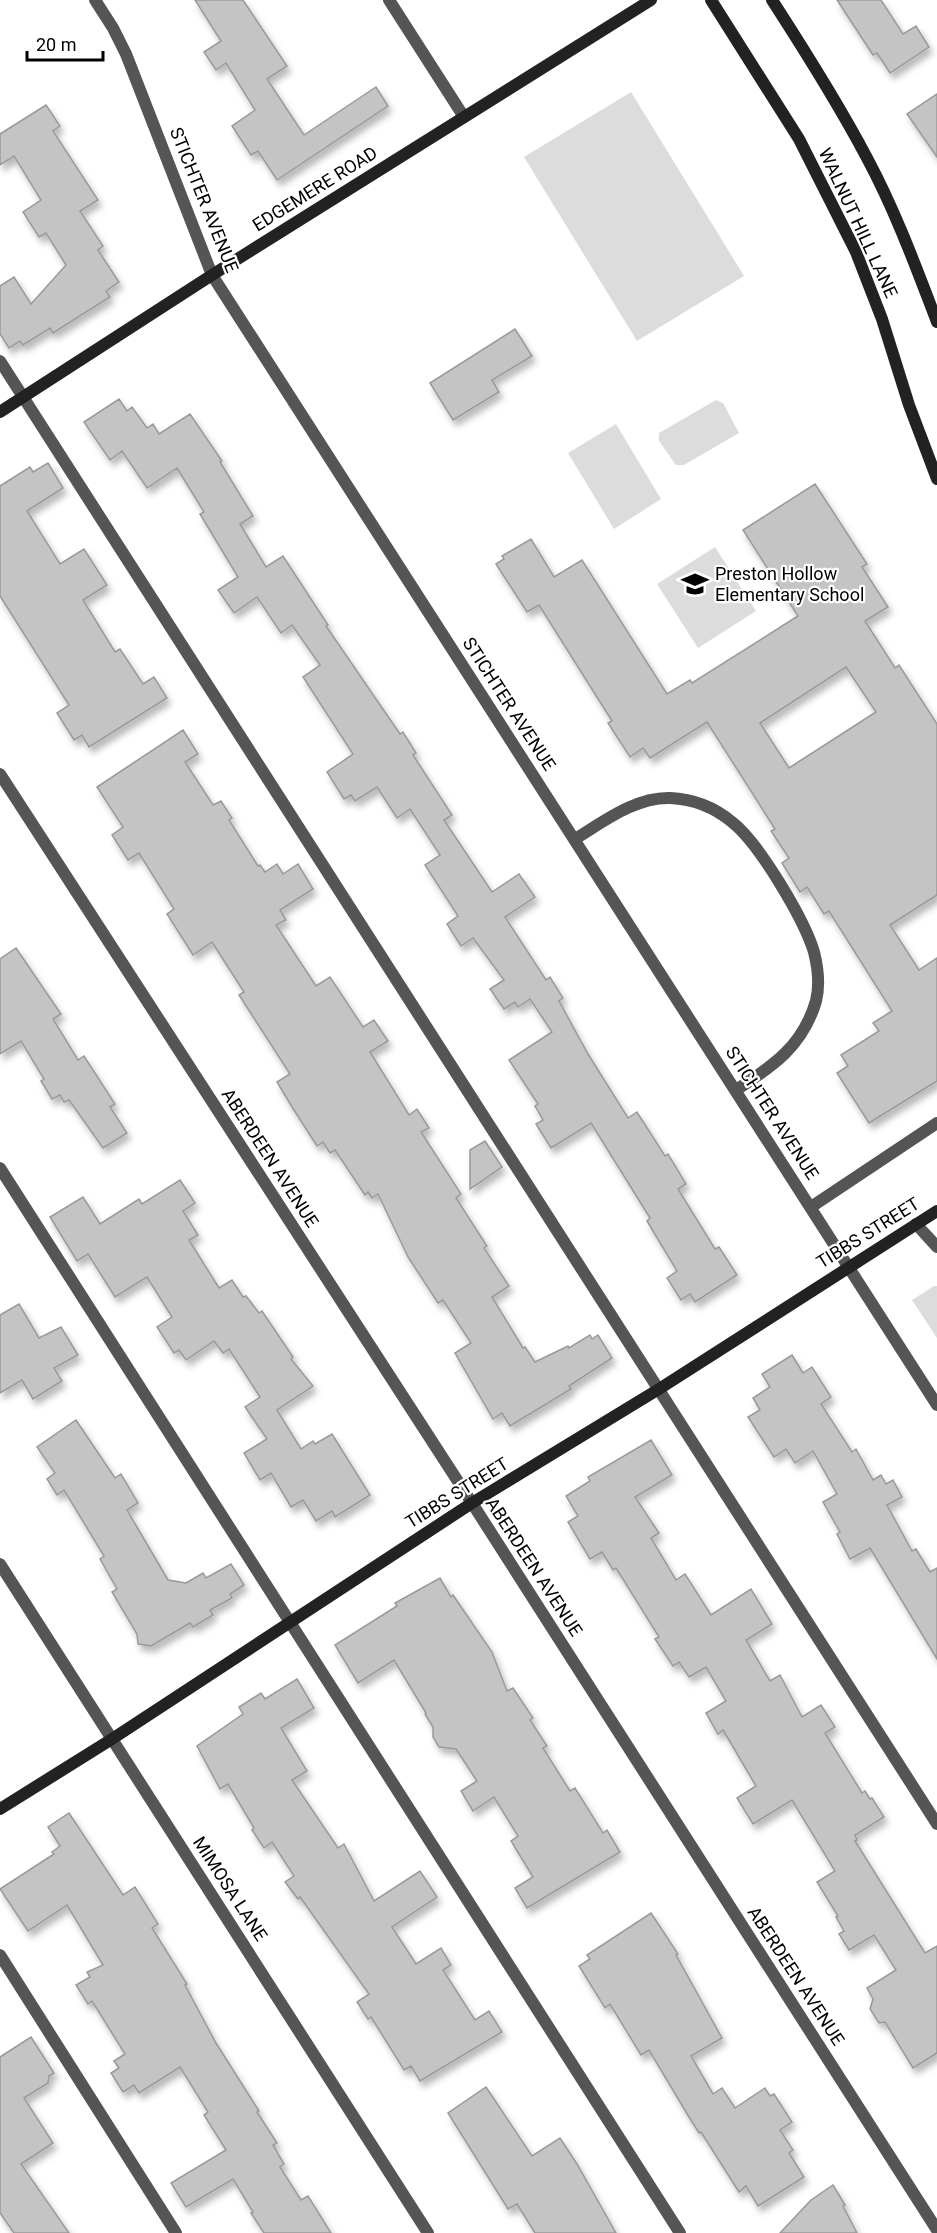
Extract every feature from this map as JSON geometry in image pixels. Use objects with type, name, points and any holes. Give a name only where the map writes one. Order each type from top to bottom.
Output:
[{"type":"street","name":"STICHTER AVENUE","points":[[95,0],[126,54],[212,275],[937,1405]]},
{"type":"street","points":[[389,0],[464,117]]},
{"type":"street","name":"EDGEMERE ROAD","points":[[0,412],[212,275],[651,0]]},
{"type":"street","name":"WALNUT HILL LANE","points":[[711,0],[800,140],[856,252],[882,319],[909,405],[937,479]]},
{"type":"street","name":"WALNUT HILL LANE","points":[[772,0],[867,159],[908,247],[937,322]]},
{"type":"street","points":[[0,361],[937,1824]]},
{"type":"street","name":"ABERDEEN AVENUE","points":[[0,774],[472,1503],[937,2230]]},
{"type":"street","points":[[575,839],[622,811],[646,801],[667,798],[689,800],[712,808],[733,823],[748,838],[776,879],[805,930],[813,952],[819,977],[816,1000],[807,1024],[794,1045],[778,1062],[736,1090]]},
{"type":"street","points":[[811,1207],[937,1124]]},
{"type":"street","points":[[0,1168],[680,2233]]},
{"type":"street","name":"TIBBS STREET","points":[[0,1809],[112,1739],[472,1503],[659,1389],[937,1211]]},
{"type":"street","points":[[916,1224],[937,1247]]},
{"type":"street","name":"MIMOSA LANE","points":[[0,1564],[428,2233]]},
{"type":"street","points":[[0,1955],[176,2233]]},
{"type":"shaded area","points":[[631,92],[744,276],[637,341],[524,157]]},
{"type":"shaded area","points":[[716,400],[723,403],[739,433],[684,465],[676,465],[659,441],[659,433]]},
{"type":"shaded area","points":[[616,424],[661,499],[614,529],[568,453]]},
{"type":"shaded area","points":[[715,547],[756,611],[698,648],[657,584]]},
{"type":"shaded area","points":[[937,1286],[937,1338],[912,1300]]},
{"type":"building","points":[[195,0],[243,0],[287,66],[267,79],[304,135],[376,87],[388,106],[277,180],[258,151],[251,155],[232,126],[255,110],[226,63],[216,70],[204,52],[221,41]]},
{"type":"building","points":[[837,0],[881,0],[903,34],[916,26],[929,47],[890,73],[877,53],[873,55]]},
{"type":"building","points":[[937,94],[937,157],[907,114]]},
{"type":"building","points":[[46,105],[60,126],[53,131],[98,200],[80,211],[103,246],[98,250],[119,282],[106,291],[110,297],[53,333],[50,328],[23,345],[20,341],[9,348],[0,334],[0,286],[14,277],[31,304],[66,265],[46,233],[39,237],[23,212],[41,200],[14,156],[0,165],[0,134]]},
{"type":"building","points":[[515,329],[532,356],[492,380],[499,392],[453,420],[430,383]]},
{"type":"building","points":[[119,399],[127,411],[132,407],[147,428],[153,424],[159,434],[190,414],[222,461],[220,462],[253,516],[240,524],[266,567],[283,556],[328,625],[326,626],[400,734],[403,732],[416,753],[413,755],[452,815],[444,820],[492,892],[519,874],[535,897],[505,917],[546,980],[550,977],[563,998],[559,1001],[588,1054],[628,1118],[637,1112],[665,1156],[668,1154],[686,1184],[678,1189],[715,1249],[719,1247],[737,1275],[695,1302],[690,1294],[681,1300],[667,1278],[677,1271],[647,1221],[650,1218],[591,1123],[551,1148],[536,1124],[543,1120],[535,1106],[538,1104],[509,1060],[552,1032],[530,999],[518,1007],[515,1002],[504,1009],[490,989],[504,980],[473,938],[461,946],[447,924],[458,916],[425,865],[440,855],[410,809],[397,818],[377,787],[355,801],[351,795],[344,799],[327,772],[353,754],[303,677],[320,665],[292,625],[281,633],[257,597],[234,613],[218,590],[238,577],[200,514],[204,512],[177,468],[147,488],[122,451],[110,460],[84,422]]},
{"type":"building","points":[[48,463],[63,488],[27,511],[60,564],[84,549],[107,585],[83,600],[115,652],[120,649],[143,684],[154,677],[167,698],[89,747],[82,735],[74,740],[57,713],[69,705],[0,596],[0,486],[30,467],[33,472]]},
{"type":"building","points":[[815,484],[867,564],[862,567],[888,607],[865,621],[895,668],[899,665],[937,724],[937,895],[890,925],[919,970],[937,958],[937,1081],[869,1123],[837,1073],[848,1066],[841,1055],[879,1031],[873,1023],[892,1011],[829,911],[824,914],[807,887],[800,892],[782,863],[789,858],[771,831],[775,829],[707,722],[650,758],[643,748],[630,757],[608,723],[612,721],[539,605],[527,612],[496,564],[504,559],[502,556],[531,539],[554,577],[582,560],[667,694],[690,680],[692,683],[798,616],[743,530]],"holes":[[[846,667],[876,712],[789,768],[760,723]]]},
{"type":"building","points":[[183,730],[198,754],[185,762],[213,805],[221,801],[232,818],[229,820],[258,866],[260,865],[265,872],[277,864],[283,874],[298,864],[313,889],[280,910],[286,920],[276,925],[316,986],[330,977],[363,1027],[374,1020],[388,1041],[370,1052],[409,1115],[417,1109],[429,1128],[421,1132],[461,1194],[456,1198],[487,1246],[484,1248],[509,1286],[492,1297],[523,1348],[525,1347],[535,1362],[568,1346],[569,1348],[590,1335],[592,1339],[598,1335],[612,1358],[569,1386],[571,1389],[510,1426],[502,1413],[493,1419],[455,1353],[471,1343],[443,1300],[438,1303],[408,1257],[378,1194],[372,1198],[368,1192],[365,1195],[335,1150],[330,1153],[323,1142],[317,1146],[292,1107],[277,1082],[290,1074],[239,995],[244,992],[212,942],[193,955],[167,914],[174,909],[139,853],[128,860],[112,835],[123,827],[97,787]]},
{"type":"building","points":[[16,948],[61,1014],[53,1019],[78,1060],[84,1056],[115,1104],[110,1107],[127,1133],[103,1148],[69,1100],[64,1102],[60,1095],[52,1099],[41,1081],[44,1079],[21,1041],[0,1054],[0,959]]},
{"type":"building","points":[[485,1141],[502,1167],[470,1189],[470,1150]]},
{"type":"building","points":[[180,1180],[195,1203],[183,1211],[198,1235],[189,1240],[219,1288],[232,1280],[243,1297],[246,1296],[259,1313],[262,1311],[293,1357],[291,1359],[313,1386],[277,1410],[301,1449],[313,1441],[315,1444],[332,1434],[370,1495],[335,1517],[332,1511],[316,1521],[303,1500],[291,1507],[271,1473],[260,1480],[244,1453],[267,1439],[245,1407],[260,1397],[229,1349],[223,1353],[214,1341],[186,1360],[179,1350],[174,1353],[157,1327],[172,1317],[147,1277],[115,1297],[88,1254],[77,1261],[50,1217],[83,1197],[100,1224],[139,1199],[142,1204]]},
{"type":"building","points":[[19,1304],[39,1338],[61,1327],[78,1355],[54,1368],[62,1381],[33,1399],[22,1380],[0,1393],[0,1315]]},
{"type":"building","points":[[792,1355],[803,1373],[812,1367],[831,1397],[821,1404],[852,1452],[856,1449],[873,1480],[881,1475],[886,1484],[893,1480],[902,1497],[887,1505],[912,1551],[916,1549],[930,1572],[937,1568],[937,1659],[870,1548],[850,1559],[837,1534],[840,1532],[823,1502],[837,1494],[813,1451],[795,1463],[786,1449],[774,1457],[748,1417],[760,1410],[753,1398],[770,1387],[762,1374]]},
{"type":"building","points":[[76,1420],[115,1478],[121,1474],[138,1503],[127,1510],[168,1580],[186,1583],[203,1573],[206,1578],[231,1564],[244,1585],[230,1594],[232,1598],[210,1610],[213,1615],[193,1627],[190,1623],[151,1646],[138,1644],[137,1634],[112,1592],[117,1589],[100,1559],[104,1556],[64,1490],[57,1495],[47,1479],[55,1473],[37,1447]]},
{"type":"building","points":[[651,1440],[672,1475],[635,1497],[659,1533],[651,1538],[676,1580],[685,1574],[711,1615],[751,1589],[772,1624],[746,1640],[770,1681],[780,1675],[802,1717],[821,1705],[835,1727],[825,1733],[862,1793],[865,1791],[870,1799],[872,1798],[884,1817],[855,1835],[857,1840],[855,1841],[925,1953],[937,1946],[937,2053],[913,2068],[885,2022],[879,2023],[870,2009],[873,1999],[867,1988],[896,1970],[874,1935],[849,1950],[839,1934],[844,1931],[836,1917],[838,1916],[817,1882],[835,1871],[792,1800],[753,1824],[737,1798],[756,1786],[723,1730],[718,1734],[706,1713],[726,1701],[706,1667],[689,1677],[679,1662],[673,1666],[655,1639],[659,1637],[616,1568],[613,1570],[602,1552],[590,1559],[568,1522],[578,1516],[566,1496],[590,1481],[588,1477]]},
{"type":"building","points":[[440,1578],[451,1597],[453,1595],[492,1652],[507,1691],[513,1688],[533,1718],[530,1720],[547,1746],[543,1748],[570,1791],[575,1788],[603,1833],[607,1830],[620,1852],[527,1908],[515,1888],[533,1877],[511,1841],[518,1836],[494,1797],[473,1811],[461,1791],[477,1781],[456,1749],[439,1747],[433,1737],[433,1727],[426,1713],[394,1660],[358,1683],[335,1645],[397,1606],[395,1603]]},
{"type":"building","points":[[297,1679],[314,1708],[281,1728],[307,1771],[292,1780],[338,1848],[344,1844],[374,1901],[420,1871],[437,1897],[392,1927],[416,1964],[441,1948],[451,1965],[443,1970],[475,2020],[489,2011],[502,2032],[420,2081],[411,2066],[404,2070],[371,2017],[368,2019],[357,2002],[369,1994],[300,1897],[298,1899],[285,1882],[294,1876],[272,1842],[264,1848],[228,1784],[220,1789],[197,1746],[243,1714],[239,1707],[261,1693],[265,1699]]},
{"type":"building","points":[[69,1813],[123,1895],[135,1887],[158,1924],[152,1928],[187,1984],[185,1985],[216,2043],[277,2143],[273,2145],[284,2164],[280,2167],[301,2200],[308,2196],[331,2233],[264,2233],[233,2179],[186,2207],[171,2183],[226,2150],[204,2115],[208,2112],[180,2067],[139,2093],[134,2085],[123,2092],[111,2073],[119,2068],[114,2061],[125,2054],[92,2001],[88,2004],[76,1985],[90,1977],[87,1972],[103,1965],[67,1905],[28,1931],[0,1889],[54,1854],[52,1852],[60,1846],[48,1827]]},
{"type":"building","points":[[651,1913],[678,1954],[676,1955],[722,2038],[691,2056],[713,2094],[722,2088],[735,2108],[765,2088],[770,2096],[774,2094],[792,2122],[780,2130],[793,2150],[789,2153],[804,2177],[758,2206],[746,2186],[739,2192],[701,2132],[699,2133],[649,2050],[641,2055],[610,2004],[605,2008],[579,1966],[590,1959],[587,1955]]},
{"type":"building","points":[[31,2037],[54,2073],[49,2076],[48,2083],[24,2098],[53,2143],[21,2164],[69,2233],[14,2233],[0,2213],[0,2057]]},
{"type":"building","points":[[486,2087],[532,2156],[560,2138],[616,2233],[535,2233],[517,2204],[508,2209],[448,2113]]},
{"type":"building","points":[[833,2185],[857,2233],[780,2233],[811,2200]]},
{"type":"place","name":"Preston Hollow Elementary School","points":[[695,584]]}]
